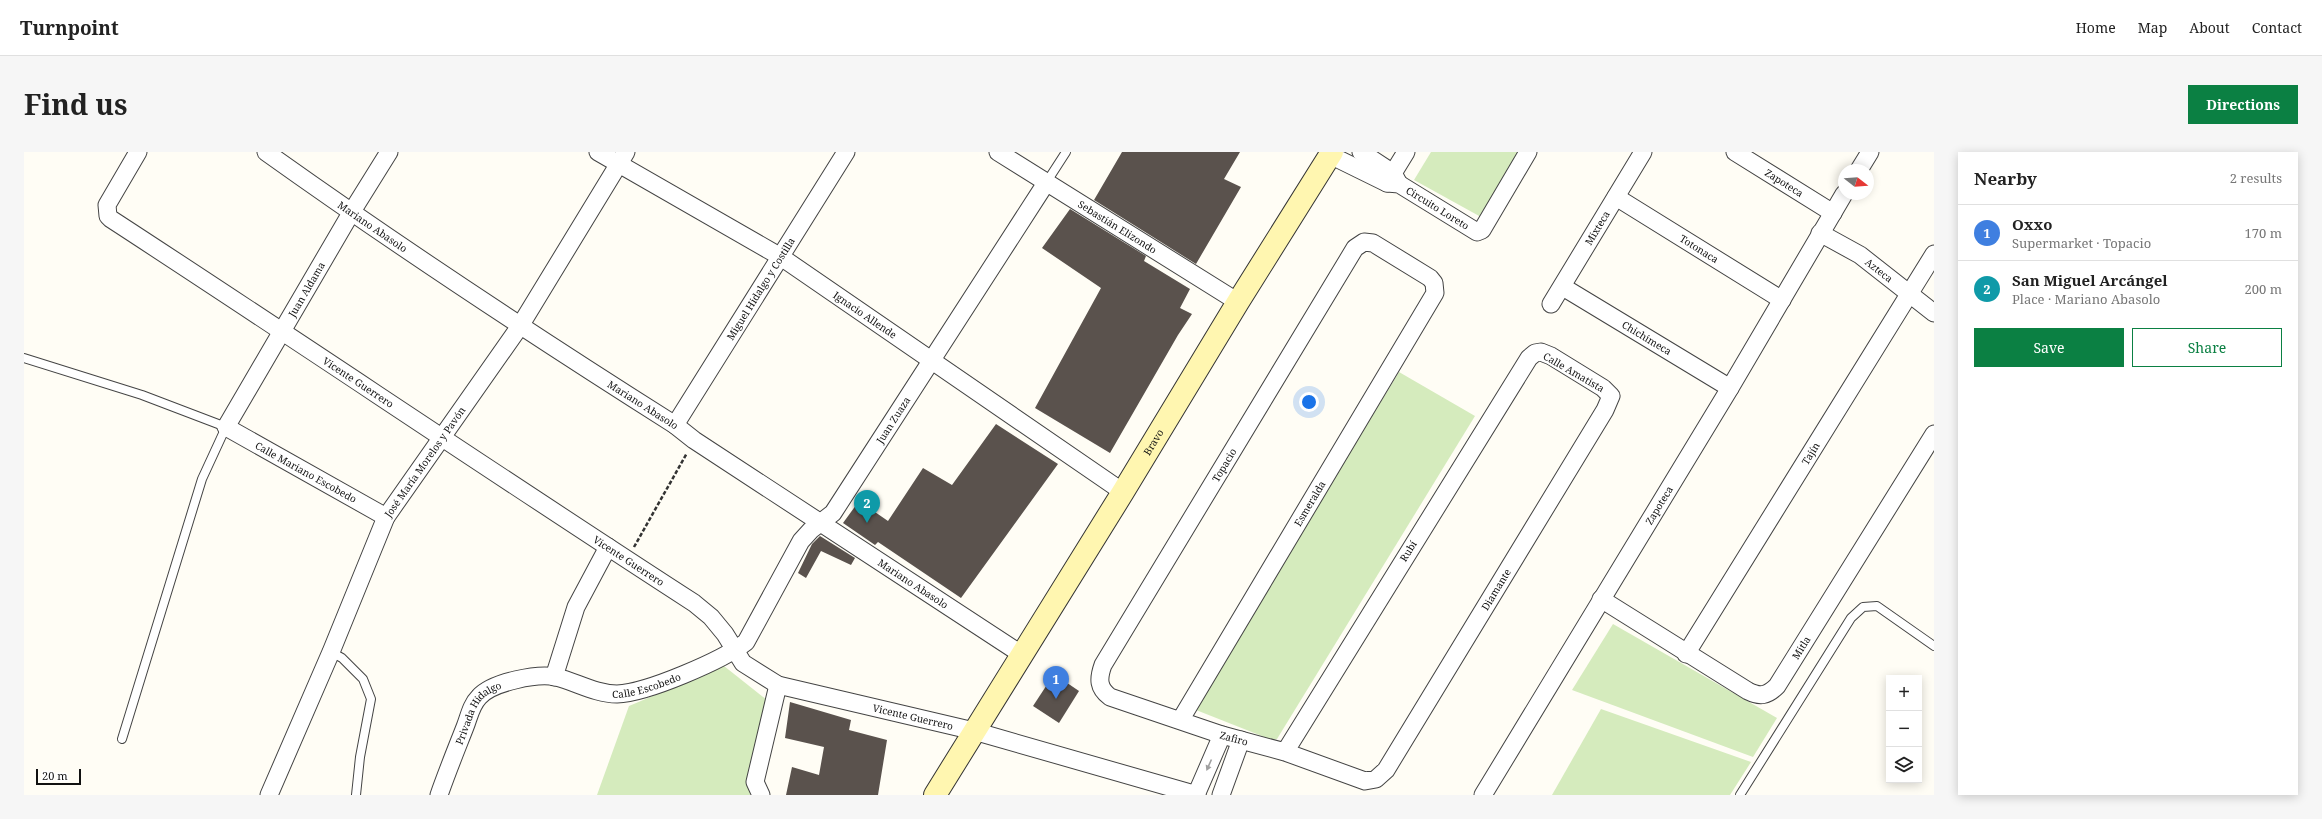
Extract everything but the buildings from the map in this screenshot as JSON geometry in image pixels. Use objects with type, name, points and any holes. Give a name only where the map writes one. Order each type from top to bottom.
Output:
[{"type":"main road","name":"Bravo","points":[[935,795],[1021,654],[1123,492],[1238,302],[1331,154]]},
{"type":"street","name":"Vicente Guerrero","points":[[138,152],[110,199],[106,210],[111,219],[283,331],[442,439],[694,603],[716,623],[743,663],[778,684],[974,731],[1197,795]]},
{"type":"street","name":"Mariano Abasolo","points":[[266,152],[351,213],[520,326],[675,424],[694,440],[822,522],[1021,654]]},
{"type":"street","name":"Juan Aldama","points":[[226,427],[351,213],[389,152]]},
{"type":"street","name":"Ignacio Allende","points":[[598,152],[622,158],[781,257],[930,361],[1123,492]]},
{"type":"street","name":"Miguel Hidalgo y Costilla","points":[[675,424],[846,152]]},
{"type":"street","name":"Sebastián Elizondo","points":[[998,152],[1238,302]]},
{"type":"street","points":[[1361,152],[1393,180]]},
{"type":"street","points":[[1393,180],[1406,152]]},
{"type":"street","name":"Circuito Loreto","points":[[1393,180],[1470,229],[1479,231],[1528,152]]},
{"type":"street","name":"Mixteca","points":[[1551,304],[1563,287],[1643,152]]},
{"type":"street","name":"Zapoteca","points":[[1735,152],[1832,214]]},
{"type":"street","points":[[1863,164],[1870,152]]},
{"type":"street","points":[[1331,154],[1393,180]]},
{"type":"street","name":"José María Morelos y Pavón","points":[[269,795],[331,652],[386,517],[520,326],[622,158]]},
{"type":"street","name":"Juan Zuaza","points":[[734,651],[746,642],[802,542],[833,513],[1046,183]]},
{"type":"street","name":"Totonaca","points":[[1616,197],[1782,300]]},
{"type":"street","name":"Zapoteca","points":[[1483,795],[1730,388],[1840,200]]},
{"type":"street","name":"Azteca","points":[[1820,233],[1860,255],[1934,313]]},
{"type":"street","name":"Topacio","points":[[1099,683],[1103,665],[1355,248],[1364,242],[1373,243],[1430,278],[1435,287]]},
{"type":"street","name":"Tajín","points":[[1686,654],[1934,254]]},
{"type":"street","name":"Esmeralda","points":[[1181,719],[1431,300],[1435,287]]},
{"type":"street","name":"Chichimeca","points":[[1563,287],[1730,388]]},
{"type":"street","name":"Calle Amatista","points":[[1535,354],[1541,352],[1551,356],[1603,388],[1611,396]]},
{"type":"street","name":"Rubí","points":[[1285,752],[1529,358],[1535,354]]},
{"type":"street","name":"Diamante","points":[[1376,780],[1386,770],[1606,410],[1611,396]]},
{"type":"street","name":"Calle Mariano Escobedo","points":[[226,427],[386,517]]},
{"type":"street","name":"Mitla","points":[[1601,599],[1686,654],[1748,691],[1764,695],[1771,692],[1777,686],[1934,434]]},
{"type":"street","points":[[554,677],[576,607],[608,547]]},
{"type":"street","name":"Calle Escobedo","points":[[554,677],[596,690],[617,694],[658,685],[734,651]]},
{"type":"street","name":"Privada Hidalgo","points":[[439,795],[472,708],[484,692],[504,682],[554,677]]},
{"type":"street","name":"Zafiro","points":[[1099,683],[1103,692],[1110,697],[1181,719],[1222,735],[1285,752],[1365,781],[1376,780]]},
{"type":"street","points":[[758,788],[778,684]]},
{"type":"street","points":[[1197,795],[1222,735]]},
{"type":"street","points":[[1220,795],[1241,740]]},
{"type":"lane","points":[[1046,183],[1066,152]]},
{"type":"lane","points":[[24,358],[142,395],[226,427],[202,479],[122,739]]},
{"type":"lane","points":[[1740,795],[1851,618],[1863,607],[1877,606],[1934,646]]},
{"type":"lane","points":[[331,652],[342,658],[363,679],[371,699],[360,757],[356,795]]},
{"type":"path","points":[[627,559],[694,440]]},
{"type":"green space","points":[[1431,152],[1521,152],[1481,217],[1414,180]]},
{"type":"green space","points":[[1399,372],[1475,416],[1277,739],[1272,740],[1196,710],[1196,705]]},
{"type":"green space","points":[[1613,624],[1777,718],[1753,757],[1572,690]]},
{"type":"green space","points":[[724,666],[767,700],[750,795],[597,795],[629,706]]},
{"type":"green space","points":[[1601,709],[1751,762],[1730,795],[1552,795]]},
{"type":"place","name":"San Miguel Arcángel","points":[[867,523]]},
{"type":"place","name":"Oxxo","points":[[1056,699]]}]
